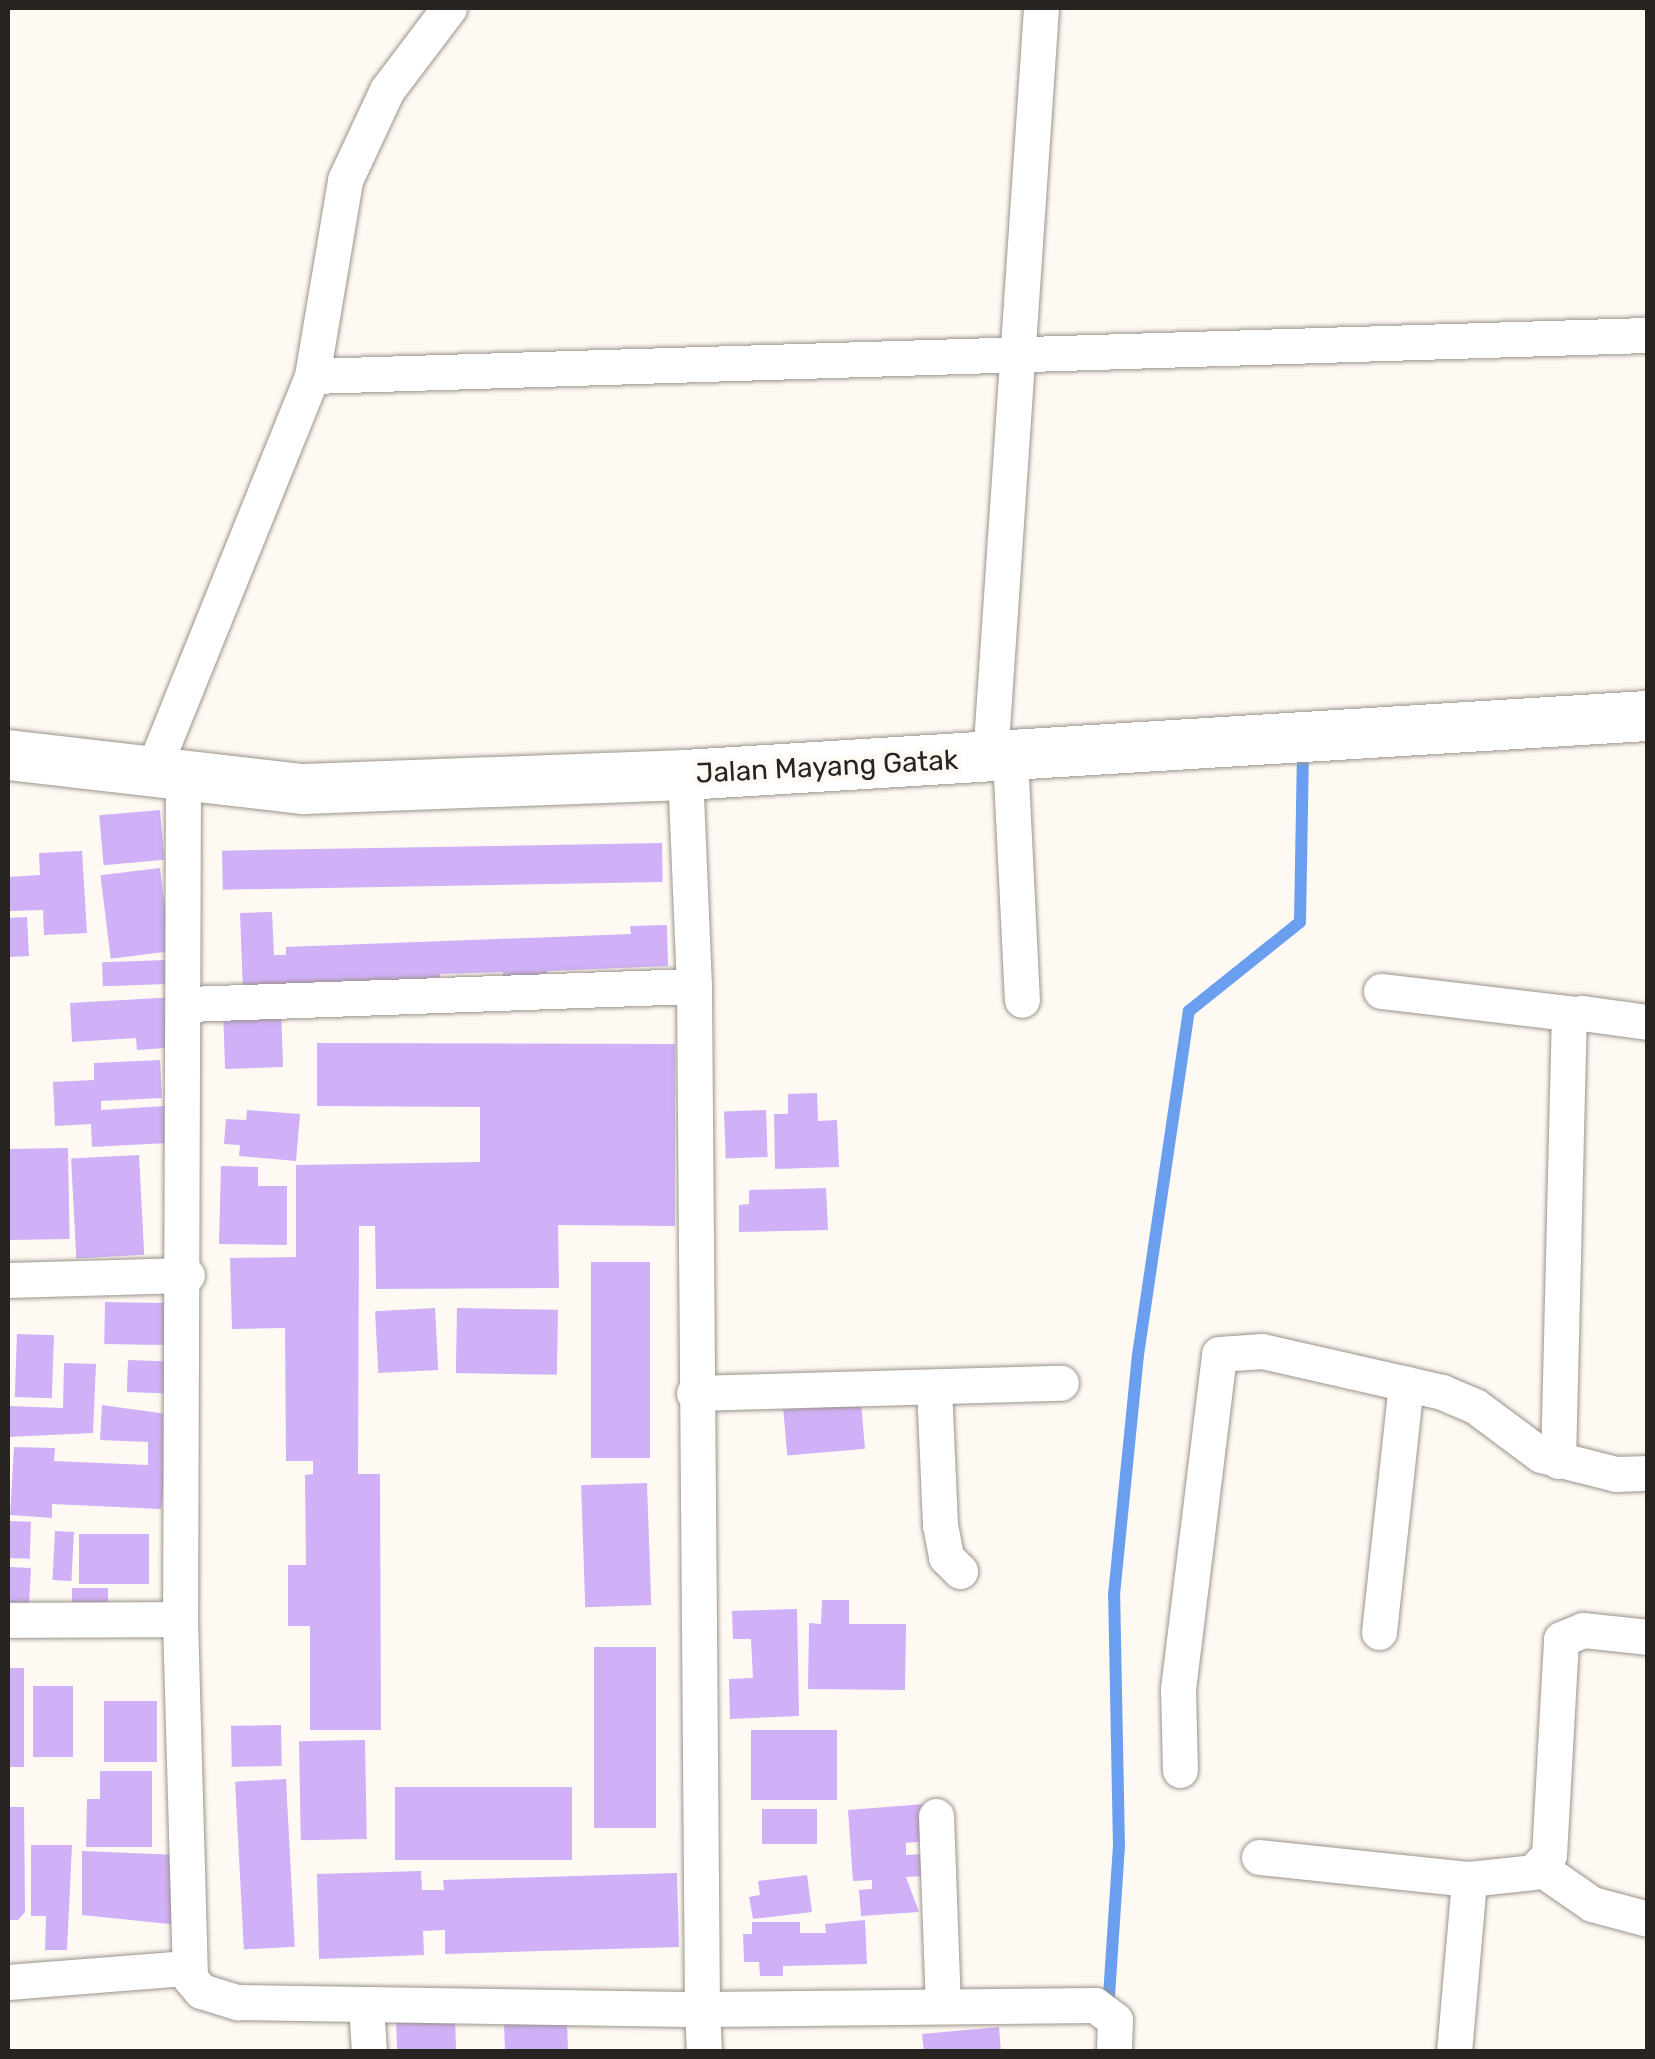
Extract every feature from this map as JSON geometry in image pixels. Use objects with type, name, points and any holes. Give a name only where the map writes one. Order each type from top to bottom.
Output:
[{"type":"street","points":[[449,8],[387,90],[345,180],[312,376],[166,778],[188,1004],[180,1619],[187,1968],[201,1992],[238,2002],[702,2009],[1106,2006],[1117,2027],[1114,2052]]},
{"type":"street","points":[[1022,1000],[1000,757],[1040,8]]},
{"type":"street","points":[[312,376],[1019,358],[1648,335]]},
{"type":"street","name":"Jalan Mayang Gatak","points":[[8,755],[166,778],[304,789],[684,775],[1648,716]]},
{"type":"street","points":[[684,775],[694,986],[694,1394],[704,2052]]},
{"type":"street","points":[[188,1004],[694,986]]},
{"type":"street","points":[[1381,991],[1648,1022]]},
{"type":"street","points":[[1558,1461],[1569,1021],[1577,1014]]},
{"type":"street","points":[[8,1280],[187,1275]]},
{"type":"street","points":[[1180,1770],[1176,1706],[1219,1354],[1262,1351],[1406,1383],[1475,1406],[1558,1461],[1648,1473]]},
{"type":"street","points":[[694,1394],[1060,1383]]},
{"type":"street","points":[[1379,1632],[1406,1383]]},
{"type":"street","points":[[934,1386],[940,1524],[946,1557],[960,1571]]},
{"type":"street","points":[[8,1620],[180,1619]]},
{"type":"street","points":[[1540,1868],[1551,1839],[1562,1639],[1583,1630],[1648,1637]]},
{"type":"street","points":[[936,1816],[943,2006]]},
{"type":"street","points":[[1258,1856],[1469,1878],[1540,1868],[1592,1904],[1648,1919]]},
{"type":"street","points":[[1454,2052],[1469,1878]]},
{"type":"street","points":[[8,1982],[187,1968]]},
{"type":"street","points":[[366,2004],[368,2052]]},
{"type":"building","points":[[160,810],[164,860],[104,865],[99,815]]},
{"type":"building","points":[[662,843],[663,882],[223,890],[222,851]]},
{"type":"building","points":[[82,851],[87,933],[44,935],[43,910],[8,911],[8,877],[40,875],[39,853]]},
{"type":"building","points":[[160,868],[170,951],[111,959],[100,875]]},
{"type":"building","points":[[272,912],[274,955],[286,955],[286,947],[631,934],[630,926],[667,925],[668,966],[547,971],[547,982],[503,983],[503,972],[440,974],[441,986],[243,991],[240,913]]},
{"type":"building","points":[[27,917],[29,956],[10,957],[8,918]]},
{"type":"building","points":[[166,960],[167,984],[103,986],[102,962]]},
{"type":"building","points":[[176,997],[179,1047],[137,1050],[136,1038],[72,1042],[70,1003]]},
{"type":"building","points":[[281,1008],[283,1067],[225,1069],[223,1010]]},
{"type":"building","points":[[317,1043],[675,1044],[675,1226],[558,1225],[559,1288],[376,1289],[375,1226],[359,1226],[358,1474],[380,1474],[381,1730],[310,1730],[310,1626],[288,1626],[288,1565],[306,1565],[305,1475],[313,1474],[313,1461],[286,1461],[285,1328],[232,1329],[230,1258],[296,1257],[296,1165],[480,1162],[480,1107],[317,1106]]},
{"type":"building","points":[[160,1060],[162,1098],[101,1101],[101,1110],[165,1106],[167,1143],[92,1147],[91,1124],[55,1126],[53,1082],[94,1080],[94,1063]]},
{"type":"building","points":[[817,1093],[818,1121],[837,1120],[839,1167],[775,1169],[774,1114],[788,1114],[788,1094]]},
{"type":"building","points":[[247,1110],[300,1114],[296,1161],[239,1156],[240,1145],[224,1144],[226,1119],[246,1120]]},
{"type":"building","points":[[766,1110],[768,1157],[726,1158],[724,1111]]},
{"type":"building","points":[[68,1148],[70,1239],[10,1240],[8,1149]]},
{"type":"building","points":[[139,1155],[144,1255],[76,1258],[71,1159]]},
{"type":"building","points":[[221,1166],[258,1167],[258,1186],[287,1186],[287,1245],[219,1244]]},
{"type":"building","points":[[826,1188],[828,1230],[739,1232],[739,1205],[749,1204],[749,1190]]},
{"type":"building","points":[[591,1262],[650,1262],[650,1458],[591,1458]]},
{"type":"building","points":[[105,1302],[165,1303],[164,1345],[104,1344]]},
{"type":"building","points":[[435,1308],[438,1370],[378,1373],[375,1311]]},
{"type":"building","points":[[457,1308],[558,1310],[557,1375],[456,1373]]},
{"type":"building","points":[[17,1334],[54,1335],[52,1398],[15,1397]]},
{"type":"building","points":[[128,1360],[179,1362],[178,1394],[127,1392]]},
{"type":"building","points":[[64,1363],[96,1364],[93,1433],[8,1437],[8,1406],[63,1408]]},
{"type":"building","points":[[861,1403],[865,1449],[787,1456],[783,1410]]},
{"type":"building","points":[[102,1405],[174,1415],[161,1509],[52,1504],[52,1518],[10,1515],[14,1447],[55,1448],[54,1461],[148,1465],[148,1442],[100,1440]]},
{"type":"building","points":[[647,1483],[651,1605],[585,1607],[581,1485]]},
{"type":"building","points":[[8,1521],[31,1522],[30,1559],[8,1558]]},
{"type":"building","points":[[55,1531],[74,1532],[71,1581],[52,1580]]},
{"type":"building","points":[[79,1534],[149,1534],[149,1584],[79,1584]]},
{"type":"building","points":[[10,1567],[31,1568],[29,1615],[8,1614]]},
{"type":"building","points":[[72,1588],[108,1588],[108,1613],[72,1613]]},
{"type":"building","points":[[822,1600],[849,1600],[849,1624],[906,1624],[905,1690],[808,1689],[809,1623],[821,1624]]},
{"type":"building","points":[[797,1609],[799,1716],[730,1719],[729,1679],[753,1678],[751,1639],[733,1639],[732,1611]]},
{"type":"building","points":[[594,1647],[656,1647],[656,1828],[594,1828]]},
{"type":"building","points":[[8,1668],[24,1668],[24,1767],[8,1767]]},
{"type":"building","points":[[33,1686],[73,1686],[73,1757],[33,1757]]},
{"type":"building","points":[[104,1701],[157,1701],[157,1762],[104,1762]]},
{"type":"building","points":[[281,1725],[282,1766],[232,1767],[231,1726]]},
{"type":"building","points":[[751,1730],[837,1730],[837,1800],[751,1800]]},
{"type":"building","points":[[365,1740],[367,1839],[301,1840],[299,1741]]},
{"type":"building","points":[[100,1771],[152,1771],[152,1847],[86,1847],[87,1799],[100,1799]]},
{"type":"building","points":[[286,1779],[295,1947],[244,1949],[235,1782]]},
{"type":"building","points":[[395,1787],[572,1787],[572,1860],[395,1860]]},
{"type":"building","points":[[924,1804],[927,1841],[906,1843],[906,1855],[921,1854],[923,1876],[906,1877],[919,1912],[861,1916],[859,1890],[872,1889],[872,1880],[853,1881],[848,1810]]},
{"type":"building","points":[[8,1807],[24,1807],[25,1912],[18,1920],[8,1920]]},
{"type":"building","points":[[762,1809],[817,1809],[817,1844],[762,1844]]},
{"type":"building","points":[[31,1845],[72,1845],[67,1950],[45,1950],[46,1916],[31,1916]]},
{"type":"building","points":[[82,1851],[179,1855],[179,1925],[82,1915]]},
{"type":"building","points":[[421,1871],[422,1890],[444,1890],[443,1880],[677,1873],[679,1947],[445,1954],[445,1930],[423,1931],[424,1955],[319,1959],[317,1874]]},
{"type":"building","points":[[807,1875],[812,1912],[753,1919],[749,1897],[760,1895],[758,1881]]},
{"type":"building","points":[[865,1920],[867,1964],[783,1966],[783,1976],[760,1976],[759,1962],[744,1962],[743,1934],[752,1934],[752,1922],[800,1922],[800,1933],[826,1933],[825,1924]]},
{"type":"building","points":[[455,2019],[456,2052],[397,2052],[396,2021]]},
{"type":"building","points":[[567,2022],[568,2052],[505,2052],[504,2024]]},
{"type":"building","points":[[999,2027],[1001,2052],[924,2052],[922,2034]]},
{"type":"waterway","points":[[1108,2011],[1119,1847],[1114,1595],[1138,1355],[1189,1011],[1300,922],[1303,745]]}]
